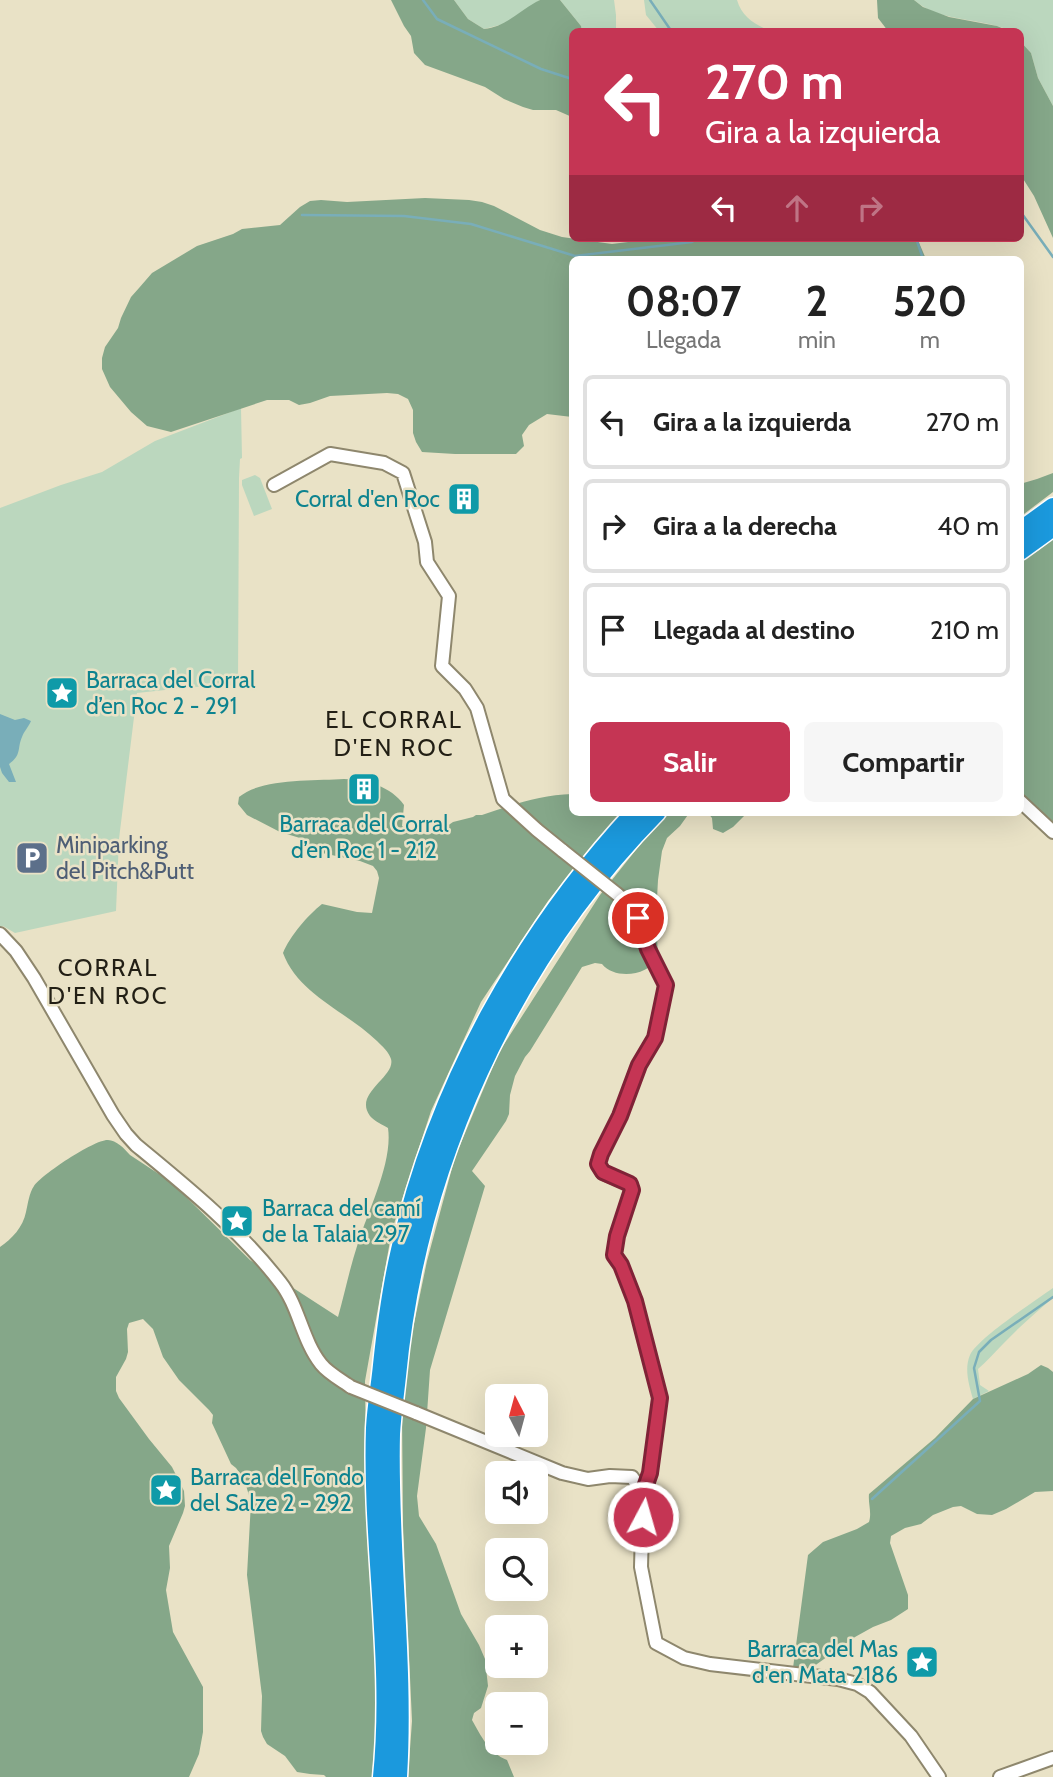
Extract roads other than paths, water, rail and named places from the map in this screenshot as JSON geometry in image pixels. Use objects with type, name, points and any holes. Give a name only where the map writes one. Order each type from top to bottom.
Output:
[{"type":"highway","points":[[1024,528],[1053,507]]},
{"type":"highway","points":[[1024,548],[1053,527]]},
{"type":"highway","points":[[382,1777],[385,1702],[376,1529],[375,1426],[386,1326],[400,1250],[438,1129],[457,1082],[497,1001],[553,913],[631,816]]},
{"type":"highway","points":[[398,1777],[401,1703],[392,1523],[391,1430],[401,1337],[413,1265],[423,1227],[450,1141],[470,1090],[517,997],[568,920],[614,860],[653,816]]},
{"type":"street","points":[[274,485],[330,454],[384,463],[403,473],[425,542],[427,562],[449,596],[442,666],[465,689],[477,708],[503,799],[629,904],[638,918],[648,949],[666,985],[655,1038],[639,1065],[598,1164],[603,1172],[630,1184],[632,1190],[617,1236],[614,1255],[621,1265],[635,1301],[660,1398],[650,1473],[643,1493],[642,1567],[656,1643],[684,1658],[710,1664],[838,1679],[857,1684],[870,1692],[911,1736],[939,1777]]},
{"type":"street","points":[[1024,805],[1053,832]]},
{"type":"street","points":[[0,934],[16,951],[34,978],[126,1134],[208,1205],[242,1238],[280,1282],[321,1364],[351,1387],[562,1473],[588,1479],[632,1477],[643,1493]]},
{"type":"street","points":[[1000,1777],[1053,1758]]},
{"type":"water","points":[[0,714],[15,720],[24,718],[31,721],[23,735],[18,754],[9,764],[16,782],[9,782],[0,767]]},
{"type":"waterway","points":[[423,0],[437,19],[541,69],[569,78]]},
{"type":"waterway","points":[[650,0],[669,28]]},
{"type":"waterway","points":[[302,215],[404,216],[471,224],[575,256]]},
{"type":"waterway","points":[[1024,217],[1053,257]]},
{"type":"waterway","points":[[575,256],[692,242]]},
{"type":"waterway","points":[[917,242],[922,256]]},
{"type":"waterway","points":[[872,1499],[980,1401],[974,1368],[979,1352],[991,1340],[1053,1297]]},
{"type":"place","name":"Corral d'en Roc","points":[[464,499]]},
{"type":"place","name":"Barraca del Corral d’en Roc 2 - 291","points":[[62,693]]},
{"type":"place","name":"Barraca del Corral d’en Roc 1 - 212","points":[[364,789]]},
{"type":"place","name":"Miniparking del Pitch&Putt","points":[[32,858]]},
{"type":"place","name":"Barraca del camí de la Talaia 297","points":[[237,1221]]},
{"type":"place","name":"Barraca del Fondo del Salze 2 - 292","points":[[166,1490]]},
{"type":"place","name":"Barraca del Mas d'en Mata 2186","points":[[922,1662]]},
{"type":"district","name":"EL CORRAL D'EN ROC","points":[[394,734]]},
{"type":"district","name":"CORRAL D'EN ROC","points":[[108,982]]}]
